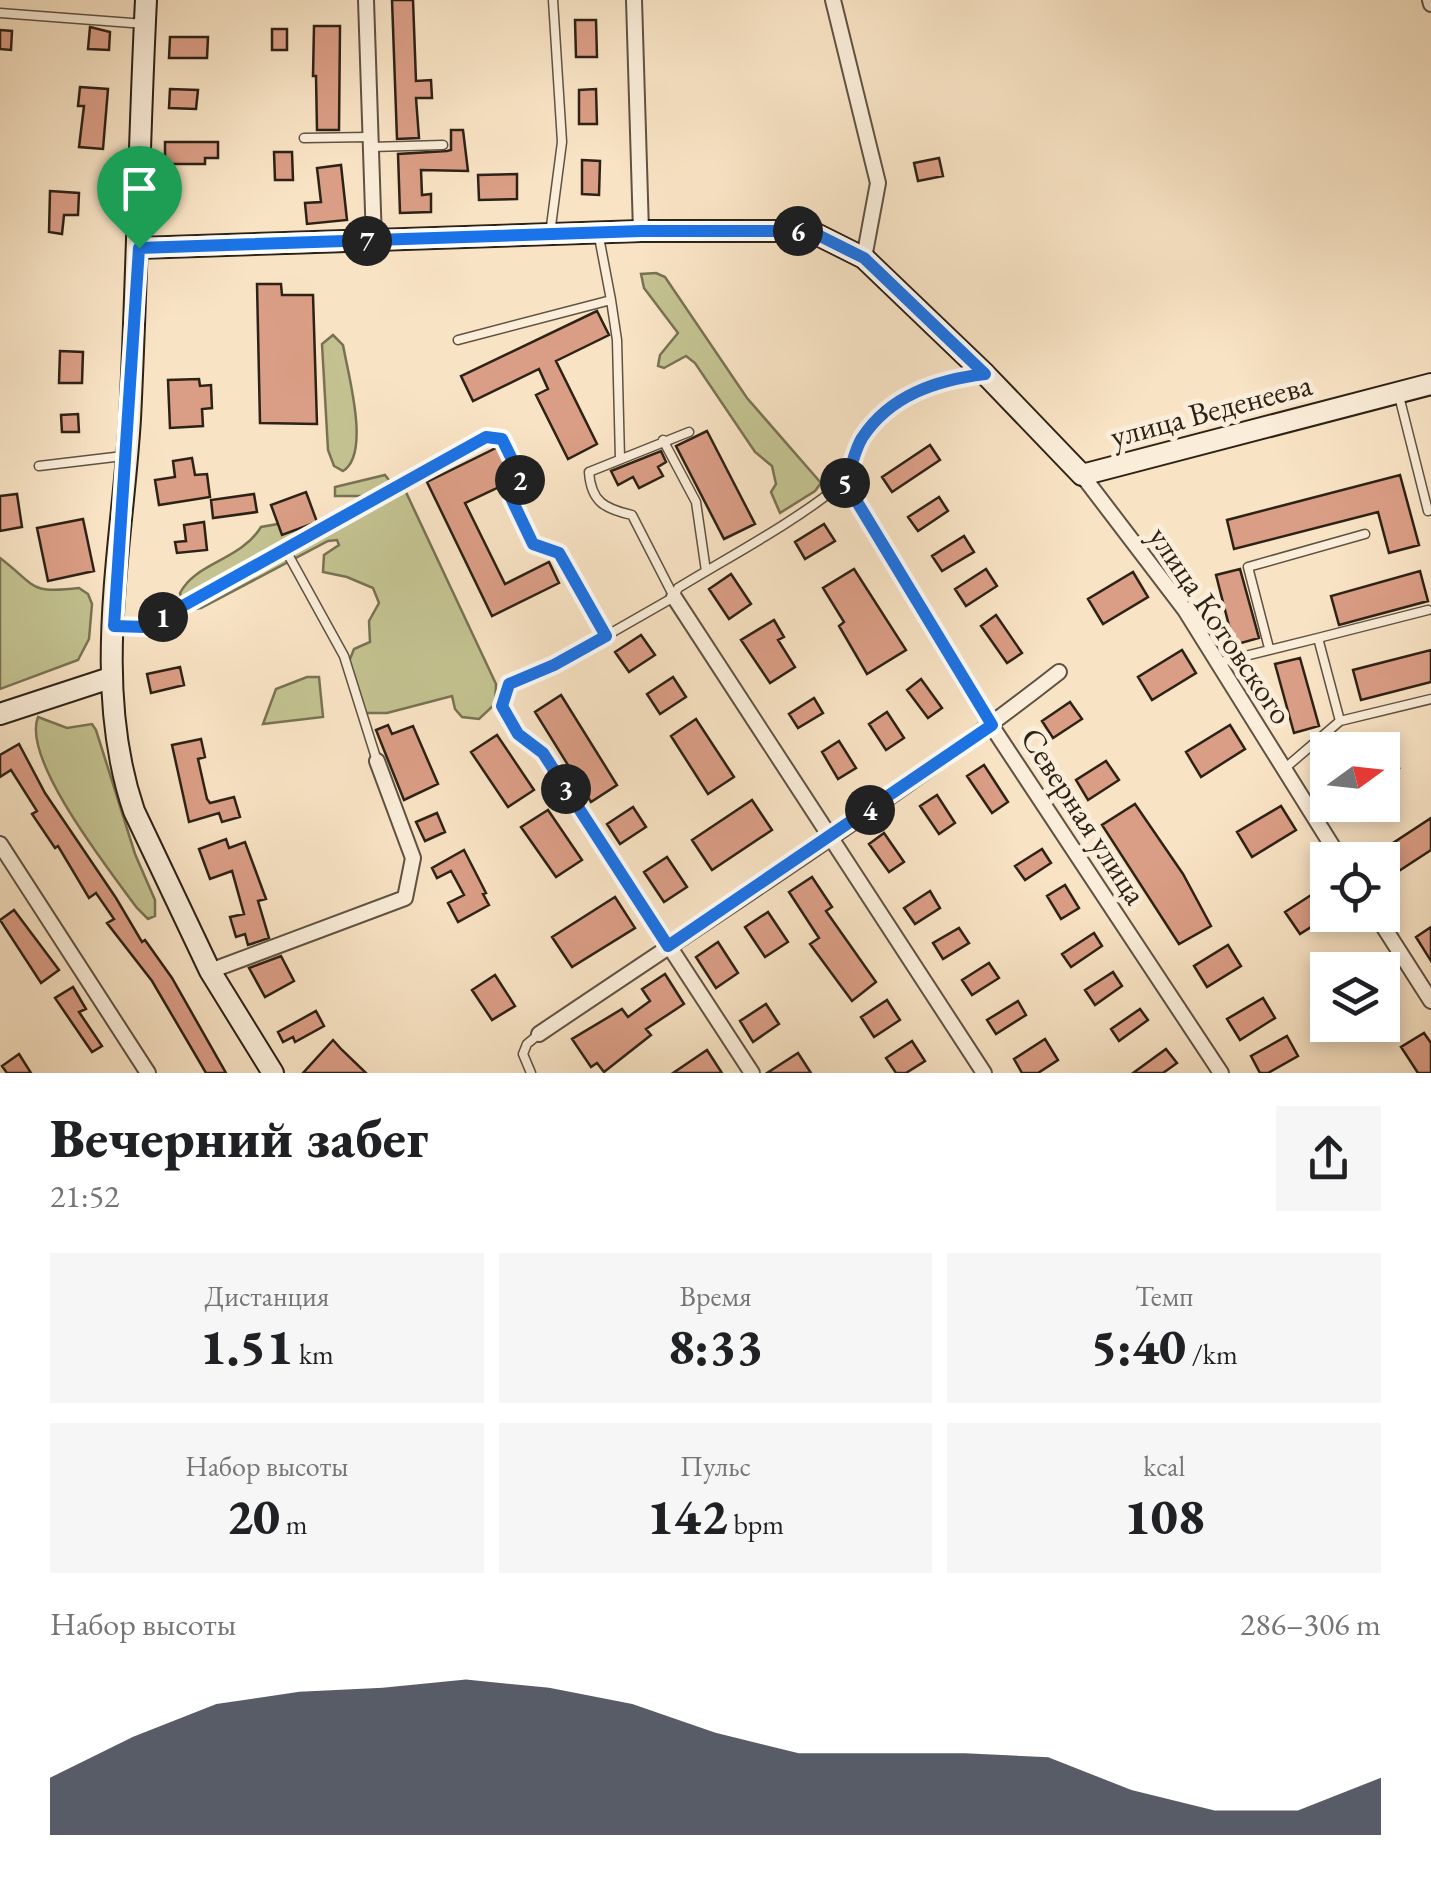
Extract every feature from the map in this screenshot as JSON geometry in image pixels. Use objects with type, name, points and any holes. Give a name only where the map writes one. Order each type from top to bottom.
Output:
[{"type":"main road","points":[[146,0],[139,248],[110,678],[127,790],[134,812],[210,971],[273,1073]]},
{"type":"main road","name":"улица Веденеева","points":[[139,248],[598,232],[810,231],[864,258],[985,374],[1082,475],[1431,384]]},
{"type":"main road","points":[[0,714],[110,678]]},
{"type":"street","points":[[366,0],[374,241]]},
{"type":"street","points":[[634,0],[641,231]]},
{"type":"street","points":[[832,0],[878,183],[864,258]]},
{"type":"street","name":"улица Котовского","points":[[1082,475],[1184,610],[1331,842]]},
{"type":"street","name":"Северная улица","points":[[845,482],[992,725],[1220,1073]]},
{"type":"street","points":[[674,597],[984,1073]]},
{"type":"street","points":[[538,1034],[992,725],[1059,672]]},
{"type":"street","points":[[502,706],[518,734],[543,753],[752,1073]]},
{"type":"street","points":[[210,971],[405,898],[413,858],[376,761]]},
{"type":"street","points":[[0,844],[148,1073]]},
{"type":"street","points":[[1387,932],[1431,1001]]},
{"type":"lane","points":[[550,234],[562,142],[553,0]]},
{"type":"lane","points":[[0,13],[145,24]]},
{"type":"lane","points":[[304,138],[444,145]]},
{"type":"lane","points":[[598,232],[617,340],[620,458]]},
{"type":"lane","points":[[458,340],[612,300]]},
{"type":"lane","points":[[502,706],[509,684],[554,665],[674,597],[678,588],[785,524],[845,482],[860,440],[878,418],[901,400],[951,378],[985,374]]},
{"type":"lane","points":[[1398,392],[1428,511]]},
{"type":"lane","points":[[674,597],[632,514],[607,509],[590,488],[589,472],[689,432]]},
{"type":"lane","points":[[114,626],[145,627],[486,437],[502,439],[521,478],[512,500],[533,544],[559,553],[606,636]]},
{"type":"lane","points":[[663,440],[696,502],[706,571]]},
{"type":"lane","points":[[38,466],[128,455]]},
{"type":"lane","points":[[1269,648],[1248,567],[1365,534]]},
{"type":"lane","points":[[286,549],[344,656],[376,761]]},
{"type":"lane","points":[[1217,662],[1428,610]]},
{"type":"lane","points":[[1318,638],[1340,721]]},
{"type":"lane","points":[[1284,769],[1340,721],[1431,699]]},
{"type":"lane","points":[[531,1073],[523,1054],[538,1034]]},
{"type":"shaded area","points":[[641,274],[665,277],[747,398],[821,483],[780,513],[771,492],[776,484],[772,466],[755,452],[695,363],[686,356],[664,368],[658,366],[660,355],[678,333],[644,288]]},
{"type":"shaded area","points":[[333,335],[343,345],[357,431],[356,448],[343,471],[334,466],[328,450],[322,344]]},
{"type":"shaded area","points":[[385,475],[392,484],[404,488],[496,684],[495,704],[479,719],[462,717],[452,696],[387,713],[360,713],[346,669],[354,649],[370,642],[369,621],[379,603],[373,588],[323,572],[324,555],[339,545],[337,540],[328,541],[201,608],[188,610],[183,606],[180,593],[187,583],[242,547],[261,527],[306,519],[340,526],[368,506],[368,500],[363,496],[335,496],[335,487]]},
{"type":"shaded area","points":[[0,558],[34,586],[50,590],[79,588],[88,594],[92,604],[89,639],[78,660],[0,689]]},
{"type":"shaded area","points":[[307,677],[319,677],[323,717],[263,724],[276,689]]},
{"type":"shaded area","points":[[38,717],[67,728],[92,724],[96,730],[135,854],[155,900],[155,916],[148,919],[137,908],[71,814],[42,759],[36,736]]},
{"type":"building","points":[[392,0],[413,0],[416,81],[431,80],[432,98],[416,98],[419,138],[397,139]]},
{"type":"building","points":[[575,20],[596,20],[597,57],[576,57]]},
{"type":"building","points":[[314,26],[340,26],[339,130],[317,130]]},
{"type":"building","points":[[90,27],[110,32],[109,50],[88,49]]},
{"type":"building","points":[[272,29],[287,29],[287,50],[272,50]]},
{"type":"building","points":[[0,30],[12,31],[11,50],[0,49]]},
{"type":"building","points":[[170,37],[208,37],[207,58],[169,58]]},
{"type":"building","points":[[80,87],[108,89],[103,149],[79,147],[84,106],[78,106]]},
{"type":"building","points":[[170,89],[198,90],[196,109],[169,108]]},
{"type":"building","points":[[596,89],[597,124],[579,124],[579,90]]},
{"type":"building","points":[[451,130],[463,130],[468,171],[421,170],[422,195],[431,194],[431,212],[400,213],[398,154],[451,150]]},
{"type":"building","points":[[165,142],[218,142],[218,158],[205,158],[205,164],[165,164]]},
{"type":"building","points":[[274,152],[292,152],[293,180],[275,180]]},
{"type":"building","points":[[939,158],[943,176],[918,181],[914,163]]},
{"type":"building","points":[[582,160],[600,161],[599,195],[582,194]]},
{"type":"building","points":[[341,165],[347,220],[307,224],[305,203],[321,202],[317,168]]},
{"type":"building","points":[[517,174],[517,199],[479,200],[478,175]]},
{"type":"building","points":[[50,191],[79,193],[78,215],[64,215],[62,234],[49,232]]},
{"type":"building","points":[[257,284],[281,284],[282,295],[313,295],[317,424],[260,423]]},
{"type":"building","points":[[597,311],[609,335],[556,361],[597,444],[568,459],[536,395],[548,389],[539,369],[473,401],[461,376]]},
{"type":"building","points":[[60,351],[83,352],[82,383],[59,383]]},
{"type":"building","points":[[199,379],[200,386],[211,385],[212,408],[202,409],[203,426],[170,428],[168,380]]},
{"type":"building","points":[[78,414],[79,432],[62,432],[61,415]]},
{"type":"building","points":[[707,431],[755,524],[724,539],[676,446]]},
{"type":"building","points":[[930,445],[940,460],[892,492],[882,477]]},
{"type":"building","points":[[498,447],[512,481],[465,503],[505,584],[549,562],[559,583],[492,616],[427,482]]},
{"type":"building","points":[[661,451],[666,462],[658,467],[663,476],[639,488],[633,477],[618,485],[611,471]]},
{"type":"building","points":[[192,458],[195,475],[207,474],[210,497],[159,505],[155,480],[175,477],[173,461]]},
{"type":"building","points":[[1400,475],[1419,545],[1389,553],[1378,512],[1234,549],[1227,520]]},
{"type":"building","points":[[306,492],[317,522],[282,535],[271,505]]},
{"type":"building","points":[[17,494],[22,527],[0,531],[0,496]]},
{"type":"building","points":[[254,494],[257,512],[213,518],[211,500]]},
{"type":"building","points":[[939,497],[948,511],[918,531],[908,517]]},
{"type":"building","points":[[83,519],[94,571],[48,581],[37,528]]},
{"type":"building","points":[[204,522],[207,550],[177,553],[175,542],[186,541],[184,525]]},
{"type":"building","points":[[824,524],[835,541],[805,559],[795,542]]},
{"type":"building","points":[[964,536],[974,552],[942,571],[932,556]]},
{"type":"building","points":[[854,569],[906,650],[867,674],[839,626],[844,622],[823,588]]},
{"type":"building","points":[[986,569],[997,586],[966,606],[955,589]]},
{"type":"building","points":[[1240,569],[1259,638],[1234,645],[1216,575]]},
{"type":"building","points":[[1420,571],[1428,601],[1339,625],[1331,596]]},
{"type":"building","points":[[1133,572],[1148,597],[1103,624],[1088,599]]},
{"type":"building","points":[[731,574],[751,604],[729,619],[709,589]]},
{"type":"building","points":[[996,615],[1022,653],[1007,663],[981,626]]},
{"type":"building","points":[[774,620],[784,637],[778,640],[795,667],[770,683],[741,640]]},
{"type":"building","points":[[641,635],[655,655],[629,672],[615,652]]},
{"type":"building","points":[[1182,650],[1196,673],[1152,700],[1138,677]]},
{"type":"building","points":[[1431,650],[1431,682],[1361,700],[1353,670]]},
{"type":"building","points":[[1300,658],[1319,726],[1294,733],[1275,664]]},
{"type":"building","points":[[180,667],[184,685],[151,693],[147,674]]},
{"type":"building","points":[[673,677],[686,697],[660,714],[647,694]]},
{"type":"building","points":[[921,679],[942,708],[928,718],[907,690]]},
{"type":"building","points":[[561,695],[617,785],[591,802],[535,712]]},
{"type":"building","points":[[814,698],[823,713],[798,728],[789,714]]},
{"type":"building","points":[[1070,702],[1082,719],[1053,738],[1042,721]]},
{"type":"building","points":[[887,712],[904,738],[886,750],[869,724]]},
{"type":"building","points":[[696,719],[734,777],[708,794],[671,736]]},
{"type":"building","points":[[388,725],[392,734],[413,726],[438,784],[404,800],[376,730]]},
{"type":"building","points":[[1230,725],[1245,749],[1201,777],[1186,752]]},
{"type":"building","points":[[497,735],[534,790],[508,807],[471,752]]},
{"type":"building","points":[[201,739],[205,757],[198,759],[207,799],[210,803],[234,797],[240,817],[222,822],[219,813],[189,822],[172,745]]},
{"type":"building","points":[[839,741],[856,768],[838,779],[822,752]]},
{"type":"building","points":[[19,744],[45,793],[142,942],[145,940],[172,978],[226,1073],[206,1073],[152,981],[107,923],[114,919],[96,893],[89,898],[58,846],[55,848],[32,814],[37,811],[11,770],[0,777],[0,755]]},
{"type":"building","points":[[1106,761],[1119,780],[1088,800],[1076,780]]},
{"type":"building","points":[[984,765],[1008,802],[992,813],[967,776]]},
{"type":"building","points":[[937,795],[955,823],[939,834],[920,806]]},
{"type":"building","points":[[752,800],[772,830],[712,870],[692,840]]},
{"type":"building","points":[[1135,804],[1183,874],[1211,926],[1179,944],[1102,825]]},
{"type":"building","points":[[1281,806],[1296,830],[1252,857],[1237,832]]},
{"type":"building","points":[[633,807],[646,827],[620,844],[607,824]]},
{"type":"building","points":[[548,810],[582,860],[556,877],[521,827]]},
{"type":"building","points":[[437,813],[445,832],[425,841],[416,822]]},
{"type":"building","points":[[1431,818],[1431,850],[1400,870],[1400,842],[1394,842]]},
{"type":"building","points":[[884,833],[904,862],[889,872],[869,844]]},
{"type":"building","points":[[226,839],[229,848],[245,842],[266,899],[258,901],[269,938],[248,945],[245,934],[236,937],[230,917],[244,914],[232,871],[210,879],[199,849]]},
{"type":"building","points":[[1042,849],[1051,863],[1025,880],[1015,866]]},
{"type":"building","points":[[464,850],[489,905],[458,922],[448,903],[464,895],[451,871],[437,878],[432,868]]},
{"type":"building","points":[[667,857],[687,887],[664,902],[644,872]]},
{"type":"building","points":[[812,877],[832,907],[826,911],[876,982],[852,1001],[810,944],[819,938],[789,892]]},
{"type":"building","points":[[1065,885],[1079,908],[1061,919],[1047,896]]},
{"type":"building","points":[[930,891],[940,908],[915,924],[904,908]]},
{"type":"building","points":[[1310,896],[1310,928],[1300,934],[1285,912]]},
{"type":"building","points":[[615,897],[635,928],[572,967],[552,937]]},
{"type":"building","points":[[14,910],[59,970],[41,983],[0,920]]},
{"type":"building","points":[[768,912],[788,942],[765,957],[745,927]]},
{"type":"building","points":[[1431,927],[1431,961],[1416,937]]},
{"type":"building","points":[[959,928],[969,943],[943,959],[933,943]]},
{"type":"building","points":[[1094,933],[1102,946],[1071,967],[1062,954]]},
{"type":"building","points":[[718,942],[738,973],[716,988],[696,957]]},
{"type":"building","points":[[1228,945],[1241,966],[1207,987],[1194,966]]},
{"type":"building","points":[[281,956],[294,981],[265,997],[249,968]]},
{"type":"building","points":[[989,963],[999,978],[972,995],[962,980]]},
{"type":"building","points":[[1113,972],[1122,986],[1095,1005],[1085,990]]},
{"type":"building","points":[[665,974],[684,1004],[646,1029],[651,1035],[604,1072],[597,1063],[591,1067],[572,1039],[622,1009],[628,1017],[650,1001],[642,989]]},
{"type":"building","points":[[495,975],[515,1006],[492,1020],[472,990]]},
{"type":"building","points":[[73,987],[86,1009],[79,1012],[102,1046],[92,1052],[55,998]]},
{"type":"building","points":[[1263,998],[1275,1018],[1240,1040],[1227,1019]]},
{"type":"building","points":[[887,1000],[900,1020],[874,1037],[861,1017]]},
{"type":"building","points":[[1018,1001],[1026,1015],[996,1034],[987,1020]]},
{"type":"building","points":[[766,1004],[779,1024],[753,1042],[740,1021]]},
{"type":"building","points":[[1140,1009],[1148,1020],[1119,1041],[1111,1029]]},
{"type":"building","points":[[316,1011],[324,1026],[295,1042],[293,1037],[283,1042],[278,1032]]},
{"type":"building","points":[[1424,1033],[1431,1043],[1431,1073],[1418,1073],[1401,1047]]},
{"type":"building","points":[[1287,1036],[1298,1056],[1268,1073],[1260,1073],[1251,1056]]},
{"type":"building","points":[[1045,1039],[1058,1060],[1038,1073],[1022,1073],[1014,1059]]},
{"type":"building","points":[[333,1040],[342,1050],[366,1073],[303,1073]]},
{"type":"building","points":[[912,1041],[925,1061],[906,1073],[896,1073],[886,1058]]},
{"type":"building","points":[[1166,1049],[1177,1063],[1163,1073],[1133,1073]]},
{"type":"building","points":[[707,1050],[722,1073],[673,1073]]},
{"type":"building","points":[[798,1053],[811,1073],[767,1073]]},
{"type":"building","points":[[19,1054],[31,1073],[7,1073],[2,1066]]},
{"type":"route","points":[[641,231],[810,231],[864,258],[985,374],[951,378],[901,400],[878,418],[860,440],[845,482],[992,725],[668,946],[543,753],[518,734],[502,706],[509,684],[606,636],[559,553],[533,544],[512,500],[521,478],[502,439],[486,437],[145,627],[114,626],[139,248],[641,231]]}]
